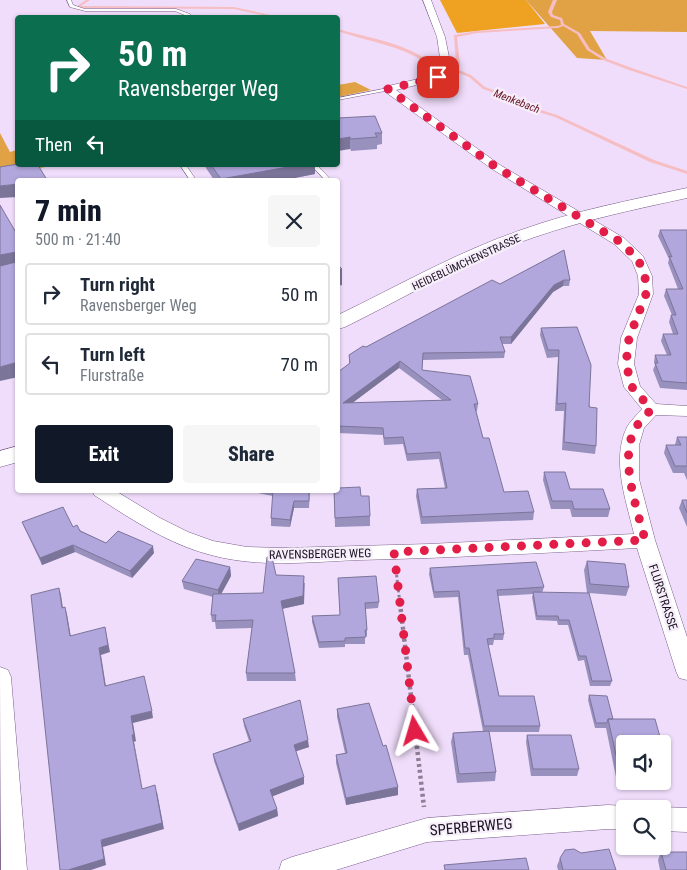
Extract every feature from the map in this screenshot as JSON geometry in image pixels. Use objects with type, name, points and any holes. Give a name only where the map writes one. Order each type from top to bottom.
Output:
[{"type":"street","points":[[388,89],[438,77],[447,72],[441,37],[427,0]]},
{"type":"street","points":[[388,89],[496,167],[619,241],[638,259],[645,276],[646,294],[629,338],[626,364],[632,387],[651,409],[687,411]]},
{"type":"street","name":"HEIDEBLÜMCHENSTRASSE","points":[[340,322],[498,245],[527,234],[581,217],[687,193]]},
{"type":"street","name":"FLURSTRASSE","points":[[651,409],[636,427],[630,445],[630,479],[645,540],[687,672]]},
{"type":"street","points":[[0,459],[15,455]]},
{"type":"street","name":"RAVENSBERGER WEG","points":[[105,493],[178,536],[211,548],[259,556],[394,552],[645,540]]},
{"type":"street","points":[[0,677],[14,870]]},
{"type":"street","name":"SPERBERWEG","points":[[292,870],[427,830],[616,817]]},
{"type":"street","points":[[671,819],[687,820]]},
{"type":"lane","points":[[69,0],[71,6],[85,10],[176,10],[187,12],[189,15]]},
{"type":"lane","points":[[340,99],[388,89]]},
{"type":"lane","points":[[185,167],[192,178]]},
{"type":"lane","points":[[316,167],[326,178]]},
{"type":"path","points":[[394,552],[427,830]]},
{"type":"shaded area","points":[[440,0],[526,0],[545,24],[457,33]]},
{"type":"shaded area","points":[[526,0],[687,0],[687,32],[590,31],[607,60],[577,58]]},
{"type":"shaded area","points":[[355,82],[371,90],[340,97],[340,85]]},
{"type":"shaded area","points":[[0,133],[10,152],[15,151],[15,167],[45,167],[0,177]]},
{"type":"building","points":[[375,116],[382,133],[375,133],[377,137],[340,139],[340,118]]},
{"type":"building","points":[[15,164],[15,167],[39,167],[46,178],[15,178],[15,184],[0,186],[0,167]]},
{"type":"building","points":[[212,167],[288,167],[227,178],[220,178]]},
{"type":"building","points":[[0,205],[15,231],[15,252],[0,255]]},
{"type":"building","points":[[660,230],[687,230],[687,383],[662,381],[655,363],[658,363],[655,355],[671,355],[663,334],[678,334],[671,315],[676,315],[666,289],[683,289]]},
{"type":"building","points":[[564,250],[570,280],[564,280],[554,285],[511,337],[500,337],[505,352],[423,353],[422,370],[470,376],[478,404],[474,404],[483,438],[489,438],[504,492],[528,491],[534,512],[422,517],[417,489],[447,488],[440,452],[407,454],[403,437],[384,438],[383,428],[340,426],[340,370],[350,363],[349,355],[363,346],[366,347],[492,280],[500,284]],"holes":[[[400,361],[451,400],[343,403]]]},
{"type":"building","points":[[15,262],[15,363],[0,367],[0,266]]},
{"type":"building","points":[[577,327],[591,365],[589,407],[597,408],[596,446],[564,442],[566,403],[557,404],[559,350],[548,350],[541,328]]},
{"type":"building","points":[[677,437],[687,437],[687,466],[675,466],[666,445],[681,445]]},
{"type":"building","points":[[544,472],[565,472],[570,489],[603,489],[610,509],[574,509],[572,501],[552,501]]},
{"type":"building","points":[[360,487],[361,496],[369,496],[370,516],[335,518],[334,493],[340,493],[340,488]]},
{"type":"building","points":[[273,493],[309,493],[309,501],[294,501],[290,520],[271,518]]},
{"type":"building","points":[[682,500],[687,500],[687,513]]},
{"type":"building","points":[[63,507],[73,527],[77,525],[80,531],[106,543],[118,531],[153,546],[130,571],[73,545],[40,558],[22,522]]},
{"type":"building","points":[[267,557],[272,557],[276,575],[304,576],[303,596],[281,601],[295,673],[246,673],[253,620],[215,621],[216,615],[211,615],[213,594],[263,593]]},
{"type":"building","points":[[196,559],[230,567],[218,590],[182,581]]},
{"type":"building","points":[[587,561],[625,564],[629,587],[590,584]]},
{"type":"building","points":[[536,562],[544,587],[497,590],[504,634],[494,634],[494,638],[487,639],[499,696],[534,696],[540,726],[484,726],[469,648],[465,648],[459,591],[434,592],[430,568]]},
{"type":"building","points":[[376,576],[379,602],[365,603],[366,637],[345,638],[345,641],[319,642],[312,616],[340,615],[338,578]]},
{"type":"building","points":[[59,588],[62,608],[65,607],[70,636],[105,627],[108,645],[99,648],[105,686],[144,676],[152,711],[131,716],[134,735],[132,735],[142,789],[155,785],[162,823],[101,840],[104,859],[68,870],[60,870],[31,595]]},
{"type":"building","points":[[533,592],[589,593],[612,681],[592,681],[586,656],[579,656],[569,620],[559,620],[558,616],[537,616]]},
{"type":"building","points":[[589,695],[607,696],[613,719],[608,719],[607,723],[596,723]]},
{"type":"building","points":[[300,700],[308,740],[294,745],[304,777],[270,790],[277,809],[238,824],[213,754],[251,741],[243,719]]},
{"type":"building","points":[[369,703],[383,746],[386,745],[398,787],[346,798],[336,755],[347,753],[337,709]]},
{"type":"building","points":[[608,719],[655,719],[659,735],[616,735],[616,755]]},
{"type":"building","points":[[489,731],[496,772],[459,774],[453,733]]},
{"type":"building","points":[[527,735],[571,735],[579,769],[533,769]]},
{"type":"building","points":[[574,849],[581,853],[609,849],[616,870],[563,870],[560,858],[565,850]]},
{"type":"building","points":[[671,852],[687,852],[687,870],[666,870],[662,855],[671,855]]},
{"type":"building","points":[[526,858],[529,870],[445,870],[444,865]]},
{"type":"waterway","points":[[88,0],[78,7],[234,8],[268,15]]},
{"type":"waterway","name":"Menkebach","points":[[555,0],[550,12],[552,16],[561,19],[563,25]]},
{"type":"waterway","points":[[563,25],[578,33],[588,49],[604,59],[687,88]]},
{"type":"waterway","name":"Menkebach","points":[[563,25],[558,27],[477,32],[455,36],[457,71],[470,76],[484,88],[515,99],[527,107],[556,116],[652,161],[687,173]]},
{"type":"waterway","points":[[340,31],[399,47],[421,57],[430,64]]},
{"type":"route","points":[[415,731],[394,552],[645,540],[630,479],[630,445],[636,427],[651,409],[632,387],[626,364],[629,338],[646,294],[645,276],[638,259],[619,241],[496,167],[388,89],[438,77]]}]
